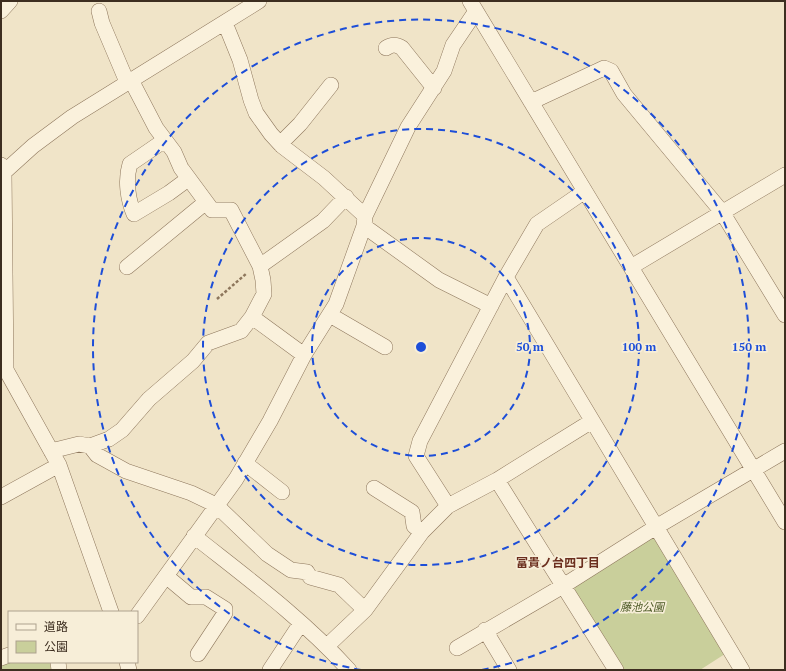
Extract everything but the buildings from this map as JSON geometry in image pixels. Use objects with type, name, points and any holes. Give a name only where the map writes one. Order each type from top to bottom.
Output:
[{"type":"street","points":[[1,11],[10,1]]},
{"type":"street","points":[[111,611],[59,465],[4,366],[2,170],[67,121],[259,1]]},
{"type":"street","points":[[138,615],[236,479],[304,355],[330,315],[342,292],[364,221],[408,127],[444,71],[453,45],[473,6]]},
{"type":"street","points":[[473,6],[785,522]]},
{"type":"street","points":[[51,451],[79,444],[90,446],[108,439],[122,430],[149,399],[193,361],[208,343],[241,331],[252,317],[264,294],[264,280],[260,266],[231,210],[212,210],[188,179],[174,152],[156,128],[129,81],[102,23],[99,11]]},
{"type":"street","points":[[225,23],[240,60],[256,113],[280,144],[346,197],[364,221],[439,280],[491,306]]},
{"type":"street","points":[[386,48],[390,45],[397,45],[402,48],[434,88]]},
{"type":"street","points":[[531,102],[604,68],[611,71],[624,94],[722,212],[785,315]]},
{"type":"street","points":[[280,144],[300,124],[331,85]]},
{"type":"street","points":[[165,140],[130,164],[128,170],[128,202],[134,214],[169,193],[188,179]]},
{"type":"street","points":[[631,267],[785,175]]},
{"type":"street","points":[[448,506],[416,456],[420,441],[506,277],[536,224],[585,191]]},
{"type":"street","points":[[260,266],[323,221],[346,197]]},
{"type":"street","points":[[128,267],[206,202]]},
{"type":"street","points":[[506,277],[742,670]]},
{"type":"street","points":[[330,315],[385,347]]},
{"type":"street","points":[[252,317],[304,355]]},
{"type":"street","points":[[327,646],[365,610],[422,532],[448,506],[497,480],[592,421]]},
{"type":"street","points":[[90,446],[97,455],[126,471],[191,493],[216,505],[267,554],[291,570],[307,572],[310,577],[339,585],[365,610]]},
{"type":"street","points":[[457,648],[485,630],[563,586],[656,527],[785,451]]},
{"type":"street","points":[[245,463],[282,492]]},
{"type":"street","points":[[1,497],[59,465]]},
{"type":"street","points":[[497,480],[616,670]]},
{"type":"street","points":[[374,488],[412,512],[414,526],[422,532]]},
{"type":"street","points":[[194,536],[301,623],[327,646],[349,670]]},
{"type":"street","points":[[166,576],[191,597],[206,597],[225,609],[225,613],[198,654]]},
{"type":"street","points":[[270,670],[301,623]]},
{"type":"street","points":[[485,630],[509,670]]},
{"type":"path","points":[[217,299],[250,271],[260,266]]},
{"type":"green space","name":"藤池公園","points":[[649,537],[659,537],[728,652],[700,670],[622,670],[574,593],[575,583]]},
{"type":"green space","points":[[8,663],[50,663],[51,670],[1,670],[1,666]]},
{"type":"district","name":"富貴ノ台四丁目","points":[[558,562]]}]
